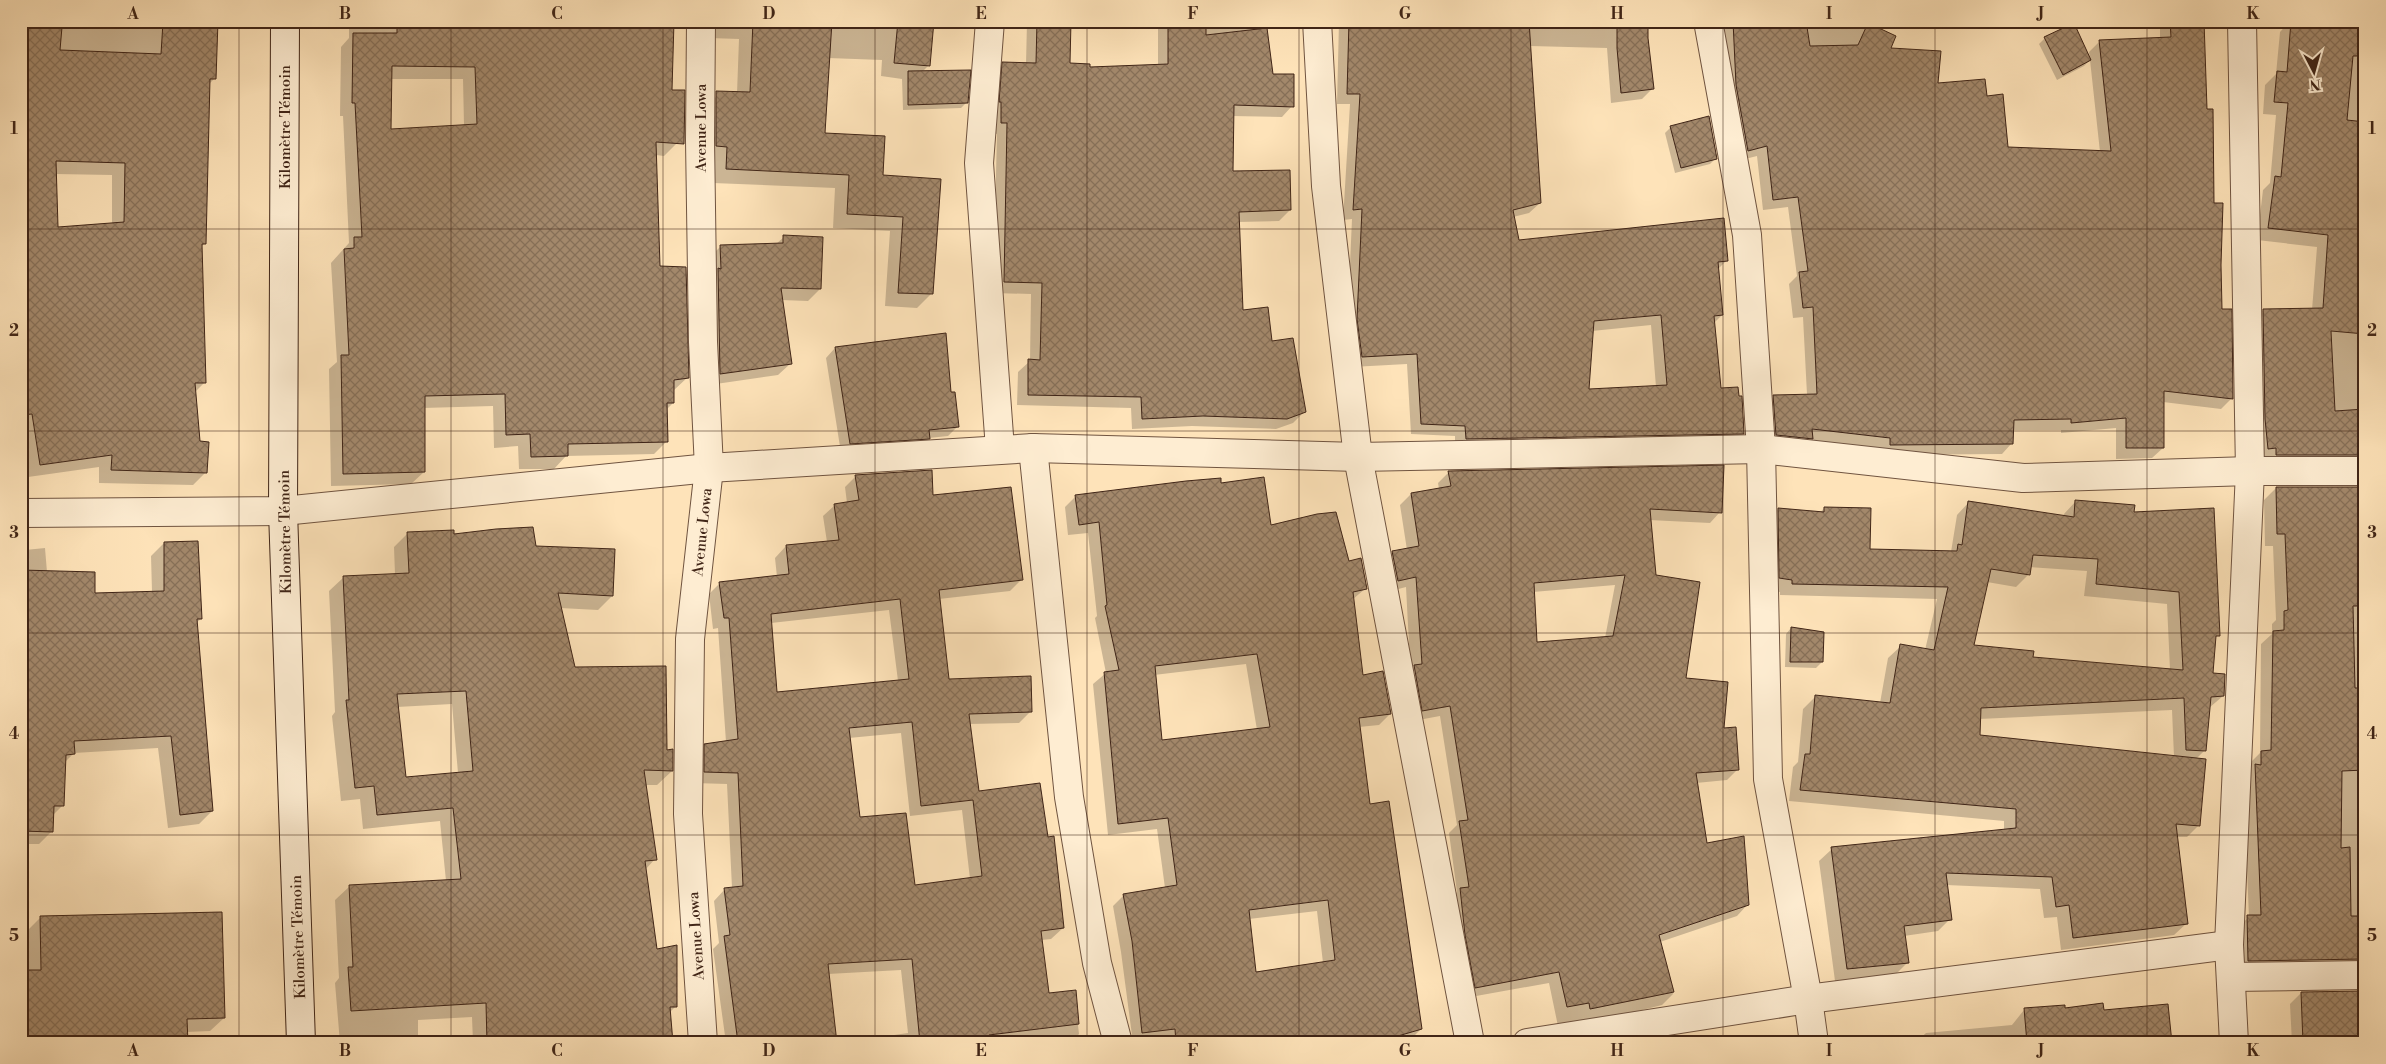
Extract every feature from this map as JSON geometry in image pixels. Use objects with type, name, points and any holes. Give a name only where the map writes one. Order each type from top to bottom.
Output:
[{"type":"street","name":"Kilomètre Témoin","points":[[285,21],[283,511],[301,1043]]},
{"type":"street","name":"Avenue Lowa","points":[[701,21],[700,140],[703,342],[709,468],[690,639],[688,814],[703,1043]]},
{"type":"street","points":[[990,21],[980,164],[1000,449]]},
{"type":"street","points":[[1317,21],[1326,186],[1358,458],[1470,1043]]},
{"type":"street","points":[[1708,21],[1748,235],[1761,449],[1768,779],[1808,999],[1814,1043]]},
{"type":"street","points":[[2234,1043],[2230,946],[2250,472],[2242,21]]},
{"type":"street","points":[[21,514],[283,511],[709,468],[1033,448],[1358,458],[1761,449],[2023,478],[2250,472],[2365,472]]},
{"type":"street","points":[[1033,448],[1068,797],[1097,963],[1118,1043]]},
{"type":"street","points":[[1527,1043],[1808,999],[2230,946]]},
{"type":"street","points":[[2232,978],[2365,975]]},
{"type":"building","points":[[218,21],[216,79],[210,79],[206,244],[202,244],[206,383],[195,383],[200,441],[209,442],[207,473],[111,470],[112,455],[40,465],[32,414],[21,415],[21,23],[62,27],[60,50],[161,54],[163,22]],"holes":[[[56,161],[125,163],[124,222],[58,227]]]},
{"type":"building","points":[[403,21],[674,21],[672,90],[685,90],[684,144],[656,142],[660,266],[686,267],[689,378],[674,380],[674,403],[667,403],[668,442],[568,444],[568,456],[531,457],[530,434],[506,435],[505,394],[425,396],[425,472],[343,474],[341,355],[349,355],[344,249],[354,248],[354,237],[362,237],[355,103],[352,103],[353,33],[397,33],[397,28],[403,28]],"holes":[[[392,66],[475,67],[477,124],[391,129]]]},
{"type":"building","points":[[753,21],[832,21],[825,133],[885,136],[883,175],[941,179],[933,294],[898,293],[903,217],[847,214],[849,175],[726,169],[727,147],[716,146],[716,91],[750,92]]},
{"type":"building","points":[[898,21],[934,21],[930,66],[894,63]]},
{"type":"building","points":[[1037,21],[1071,21],[1070,63],[1090,64],[1090,67],[1168,64],[1168,21],[1206,21],[1206,35],[1267,28],[1273,74],[1294,74],[1294,107],[1234,105],[1233,171],[1290,170],[1291,210],[1239,212],[1243,310],[1268,307],[1272,341],[1293,338],[1306,412],[1287,419],[1203,416],[1142,419],[1141,397],[1028,395],[1028,359],[1040,360],[1042,283],[1004,282],[1007,123],[1001,123],[1001,102],[999,102],[1002,62],[1036,63]]},
{"type":"building","points":[[1349,21],[1529,21],[1541,203],[1513,210],[1519,240],[1724,218],[1728,261],[1718,262],[1723,315],[1714,316],[1721,388],[1738,387],[1739,396],[1742,396],[1744,434],[1466,439],[1465,426],[1421,424],[1417,354],[1362,357],[1357,319],[1362,209],[1353,210],[1360,94],[1347,94]],"holes":[[[1661,315],[1667,385],[1589,389],[1594,321]]]},
{"type":"building","points":[[1617,21],[1648,21],[1654,89],[1621,93]]},
{"type":"building","points":[[1733,21],[1806,21],[1810,46],[1858,45],[1868,23],[1896,36],[1891,48],[1941,51],[1938,83],[1985,79],[1987,96],[2003,94],[2008,147],[2111,151],[2099,40],[2171,37],[2170,21],[2204,21],[2207,109],[2213,109],[2214,203],[2223,203],[2222,309],[2232,309],[2233,399],[2164,391],[2164,448],[2126,448],[2126,418],[2071,423],[2071,419],[2014,420],[2013,444],[1890,445],[1890,438],[1812,429],[1813,439],[1776,435],[1773,395],[1817,394],[1813,307],[1803,308],[1799,272],[1808,271],[1798,197],[1773,200],[1767,146],[1748,151],[1736,85]]},
{"type":"building","points":[[2291,21],[2365,24],[2365,56],[2353,56],[2347,120],[2365,122],[2365,334],[2331,331],[2335,411],[2365,409],[2365,455],[2276,455],[2276,448],[2268,449],[2265,419],[2263,309],[2323,308],[2328,235],[2268,228],[2275,176],[2281,177],[2288,103],[2274,102],[2277,71],[2287,72]]},
{"type":"building","points":[[2074,23],[2091,60],[2063,75],[2044,37]]},
{"type":"building","points":[[971,70],[968,103],[908,105],[908,71]]},
{"type":"building","points":[[1709,116],[1717,159],[1681,168],[1670,126]]},
{"type":"building","points":[[783,235],[823,237],[821,289],[781,288],[792,364],[720,374],[718,268],[721,269],[720,245],[783,243]]},
{"type":"building","points":[[946,333],[951,392],[955,392],[959,427],[929,430],[930,439],[850,444],[835,347]]},
{"type":"building","points":[[1724,465],[1722,513],[1650,509],[1656,575],[1700,582],[1686,678],[1728,682],[1724,728],[1736,727],[1739,770],[1696,773],[1707,843],[1744,836],[1749,905],[1659,935],[1674,992],[1590,1009],[1589,1003],[1567,1007],[1559,972],[1475,988],[1465,935],[1460,888],[1469,887],[1459,821],[1468,820],[1450,706],[1422,711],[1414,665],[1422,664],[1416,577],[1398,581],[1392,551],[1419,546],[1411,493],[1451,486],[1448,471]],"holes":[[[1625,575],[1613,636],[1537,642],[1534,583]]]},
{"type":"building","points":[[932,470],[933,495],[1011,487],[1023,580],[939,590],[949,679],[1031,676],[1032,712],[969,714],[979,791],[1040,783],[1048,837],[1054,836],[1064,928],[1041,931],[1049,993],[1076,990],[1079,1024],[989,1035],[990,1043],[920,1043],[912,959],[828,964],[837,1043],[738,1043],[724,936],[730,935],[724,888],[743,886],[738,773],[704,772],[704,744],[738,739],[729,618],[724,618],[719,582],[789,574],[786,545],[839,540],[834,504],[859,500],[855,475]],"holes":[[[900,599],[909,679],[777,692],[771,614]],[[912,722],[921,806],[973,800],[982,876],[915,885],[906,813],[860,817],[849,728]]]},
{"type":"building","points":[[1264,477],[1271,525],[1317,514],[1336,512],[1349,561],[1361,558],[1367,589],[1353,592],[1363,675],[1383,671],[1391,714],[1359,718],[1370,804],[1389,801],[1422,1029],[1374,1043],[1176,1043],[1175,1029],[1142,1033],[1132,941],[1123,894],[1177,885],[1168,818],[1118,824],[1104,672],[1119,670],[1105,606],[1107,605],[1099,522],[1079,525],[1075,495],[1221,478],[1221,483]],"holes":[[[1257,654],[1270,727],[1162,740],[1155,666]],[[1328,900],[1335,960],[1256,972],[1249,910]]]},
{"type":"building","points":[[2276,487],[2365,487],[2365,606],[2353,606],[2355,688],[2365,688],[2365,770],[2342,771],[2341,848],[2350,847],[2351,916],[2364,916],[2363,959],[2248,961],[2247,915],[2261,915],[2255,764],[2261,765],[2261,751],[2271,750],[2273,631],[2284,630],[2284,611],[2288,610],[2285,534],[2277,534]]},
{"type":"building","points":[[2075,500],[2135,505],[2134,512],[2214,508],[2220,636],[2216,636],[2213,673],[2225,674],[2224,696],[2211,697],[2206,751],[2186,750],[2184,698],[1981,708],[1980,735],[2206,759],[2200,826],[2176,824],[2188,924],[2073,938],[2069,905],[2056,907],[2052,877],[1946,873],[1952,920],[1904,926],[1909,963],[1847,969],[1831,847],[2016,828],[2016,809],[1800,790],[1805,754],[1810,754],[1815,695],[1890,703],[1900,644],[1934,650],[1948,587],[1792,584],[1792,580],[1779,578],[1778,508],[1824,512],[1824,507],[1871,508],[1870,549],[1957,551],[1958,544],[1962,545],[1968,501],[2074,517]],"holes":[[[2033,555],[2098,559],[2096,584],[2179,592],[2183,670],[2033,657],[2034,651],[1974,645],[1991,569],[2030,575]]]},
{"type":"building","points":[[533,527],[536,546],[615,549],[613,596],[558,593],[575,667],[666,666],[667,750],[673,749],[673,771],[644,770],[657,860],[645,861],[657,949],[677,945],[677,1007],[670,1007],[673,1043],[487,1043],[486,1003],[351,1011],[348,967],[353,967],[349,885],[461,879],[453,808],[377,815],[374,786],[355,788],[346,700],[349,700],[343,576],[409,573],[407,532],[454,530],[454,534]],"holes":[[[466,691],[473,771],[406,777],[397,694]]]},
{"type":"building","points":[[198,541],[202,619],[197,619],[213,811],[180,815],[171,736],[74,741],[75,754],[66,755],[64,806],[54,806],[53,832],[21,831],[21,570],[95,572],[95,593],[164,591],[164,542]]},
{"type":"building","points":[[1791,627],[1824,632],[1823,662],[1790,662]]},
{"type":"building","points":[[222,912],[225,1018],[187,1019],[188,1043],[21,1043],[21,970],[41,970],[40,916]]},
{"type":"building","points":[[2363,991],[2365,1043],[2303,1043],[2301,992]]},
{"type":"building","points":[[2103,1003],[2104,1010],[2168,1004],[2172,1043],[2027,1043],[2024,1008],[2065,1005],[2065,1008]]}]
